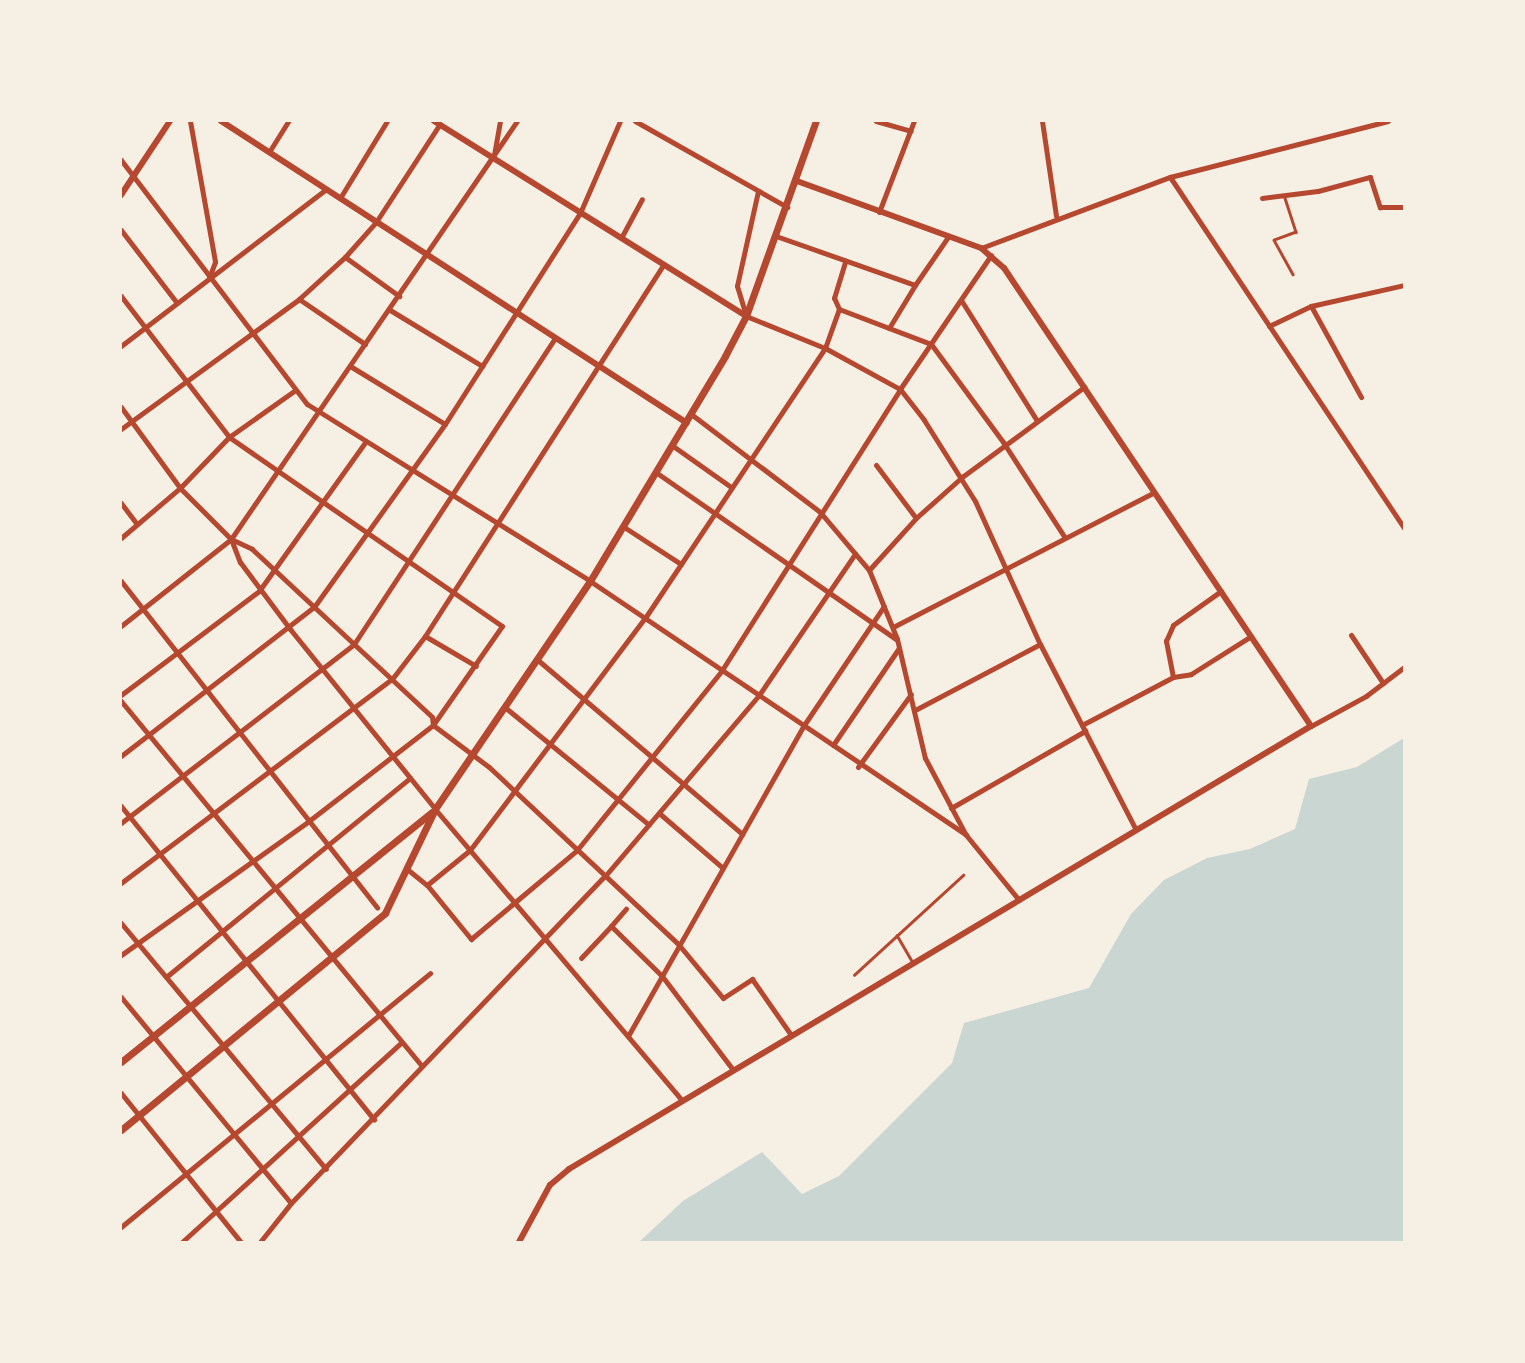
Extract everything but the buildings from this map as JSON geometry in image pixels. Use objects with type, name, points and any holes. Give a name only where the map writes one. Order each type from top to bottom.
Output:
[{"type":"main road","points":[[121,1130],[385,913],[435,809],[507,709],[590,581],[687,423],[746,316],[797,181],[816,121]]},
{"type":"main road","points":[[121,1062],[435,809]]},
{"type":"street","points":[[121,195],[170,121]]},
{"type":"street","points":[[190,121],[215,262],[209,278]]},
{"type":"street","points":[[221,121],[687,423]]},
{"type":"street","points":[[269,152],[288,121]]},
{"type":"street","points":[[340,198],[387,121]]},
{"type":"street","points":[[493,158],[500,121]]},
{"type":"street","points":[[121,626],[231,539],[276,470],[429,256],[517,121]]},
{"type":"street","points":[[121,756],[290,629],[314,607],[410,468],[445,424],[580,213],[620,121]]},
{"type":"street","points":[[635,121],[787,207]]},
{"type":"street","points":[[876,121],[911,131]]},
{"type":"street","points":[[879,212],[914,121]]},
{"type":"street","points":[[1042,121],[1056,216]]},
{"type":"street","points":[[981,247],[1056,216],[1170,177],[1388,121]]},
{"type":"street","points":[[121,429],[299,299],[345,257],[376,222],[437,122],[746,316],[825,348],[900,389],[962,477],[1040,644],[1136,830]]},
{"type":"street","points":[[121,160],[294,391],[318,411],[590,581],[833,745],[859,767],[966,835]]},
{"type":"street","points":[[1170,177],[1404,528]]},
{"type":"street","points":[[1262,198],[1370,177],[1380,207],[1404,207]]},
{"type":"street","points":[[797,181],[981,247],[992,254],[1311,726]]},
{"type":"street","points":[[121,346],[326,189]]},
{"type":"street","points":[[746,316],[737,286],[758,191]]},
{"type":"street","points":[[621,238],[642,200]]},
{"type":"street","points":[[121,230],[177,303]]},
{"type":"street","points":[[776,236],[915,285]]},
{"type":"street","points":[[889,328],[948,237]]},
{"type":"street","points":[[407,869],[427,885],[471,939],[577,850],[722,670],[820,512],[992,254]]},
{"type":"street","points":[[345,257],[400,296]]},
{"type":"street","points":[[427,885],[470,850],[645,618],[825,348],[839,309],[834,298],[845,261]]},
{"type":"street","points":[[121,883],[215,816],[392,679],[425,636],[596,364],[663,265]]},
{"type":"street","points":[[1269,326],[1311,306],[1404,285]]},
{"type":"street","points":[[121,296],[229,437],[502,626],[433,726],[309,821],[121,955]]},
{"type":"street","points":[[299,299],[365,344]]},
{"type":"street","points":[[961,300],[1036,419]]},
{"type":"street","points":[[1311,306],[1361,397]]},
{"type":"street","points":[[839,309],[931,344],[1003,442],[1065,538]]},
{"type":"street","points":[[390,310],[482,366]]},
{"type":"street","points":[[121,823],[354,644],[410,563],[555,338]]},
{"type":"street","points":[[350,366],[445,424]]},
{"type":"street","points":[[869,570],[916,518],[1003,442],[1084,387]]},
{"type":"street","points":[[121,538],[180,488],[229,437],[294,391]]},
{"type":"street","points":[[121,407],[180,488],[231,539],[260,591],[435,809],[682,1100]]},
{"type":"street","points":[[691,414],[751,456],[820,512],[869,570],[897,639],[925,758],[966,835],[1019,900]]},
{"type":"street","points":[[121,695],[260,591],[325,504],[366,441]]},
{"type":"street","points":[[673,446],[731,487]]},
{"type":"street","points":[[876,465],[916,518]]},
{"type":"street","points":[[657,473],[715,511],[828,594],[897,639]]},
{"type":"street","points":[[893,627],[1154,492]]},
{"type":"street","points":[[121,503],[137,524]]},
{"type":"street","points":[[624,527],[681,564]]},
{"type":"street","points":[[231,539],[252,549],[432,717],[433,726],[515,791],[679,945],[723,998],[752,979],[791,1035]]},
{"type":"street","points":[[260,1242],[291,1203],[374,1120],[422,1066],[605,876],[759,695],[855,554]]},
{"type":"street","points":[[121,581],[377,908]]},
{"type":"street","points":[[1173,677],[1166,641],[1173,625],[1221,591]]},
{"type":"street","points":[[628,1036],[804,726],[884,606]]},
{"type":"street","points":[[1351,635],[1383,683]]},
{"type":"street","points":[[425,636],[476,666]]},
{"type":"street","points":[[951,808],[1083,728],[1173,677],[1191,674],[1251,636]]},
{"type":"street","points":[[915,710],[1040,644]]},
{"type":"street","points":[[833,745],[899,648]]},
{"type":"street","points":[[539,661],[743,834]]},
{"type":"street","points":[[520,1242],[550,1185],[569,1168],[1383,683],[1404,667]]},
{"type":"street","points":[[859,767],[911,694]]},
{"type":"street","points":[[121,701],[422,1066]]},
{"type":"street","points":[[507,709],[649,825]]},
{"type":"street","points":[[166,977],[410,778]]},
{"type":"street","points":[[121,806],[374,1120]]},
{"type":"street","points":[[659,813],[723,868]]},
{"type":"street","points":[[581,958],[626,909]]},
{"type":"street","points":[[121,923],[326,1169]]},
{"type":"street","points":[[611,926],[662,976],[733,1070]]},
{"type":"street","points":[[121,1227],[430,973]]},
{"type":"street","points":[[121,997],[291,1203]]},
{"type":"street","points":[[182,1242],[401,1042]]},
{"type":"street","points":[[121,1093],[241,1242]]},
{"type":"lane","points":[[1284,195],[1296,232],[1274,240],[1293,274]]},
{"type":"lane","points":[[854,975],[963,875]]},
{"type":"lane","points":[[897,935],[913,963]]},
{"type":"shaded area","points":[[1404,738],[1404,1242],[639,1242],[683,1201],[762,1152],[802,1194],[839,1176],[952,1063],[964,1023],[1089,988],[1131,914],[1164,880],[1207,858],[1250,849],[1295,829],[1309,779],[1357,767]]}]
